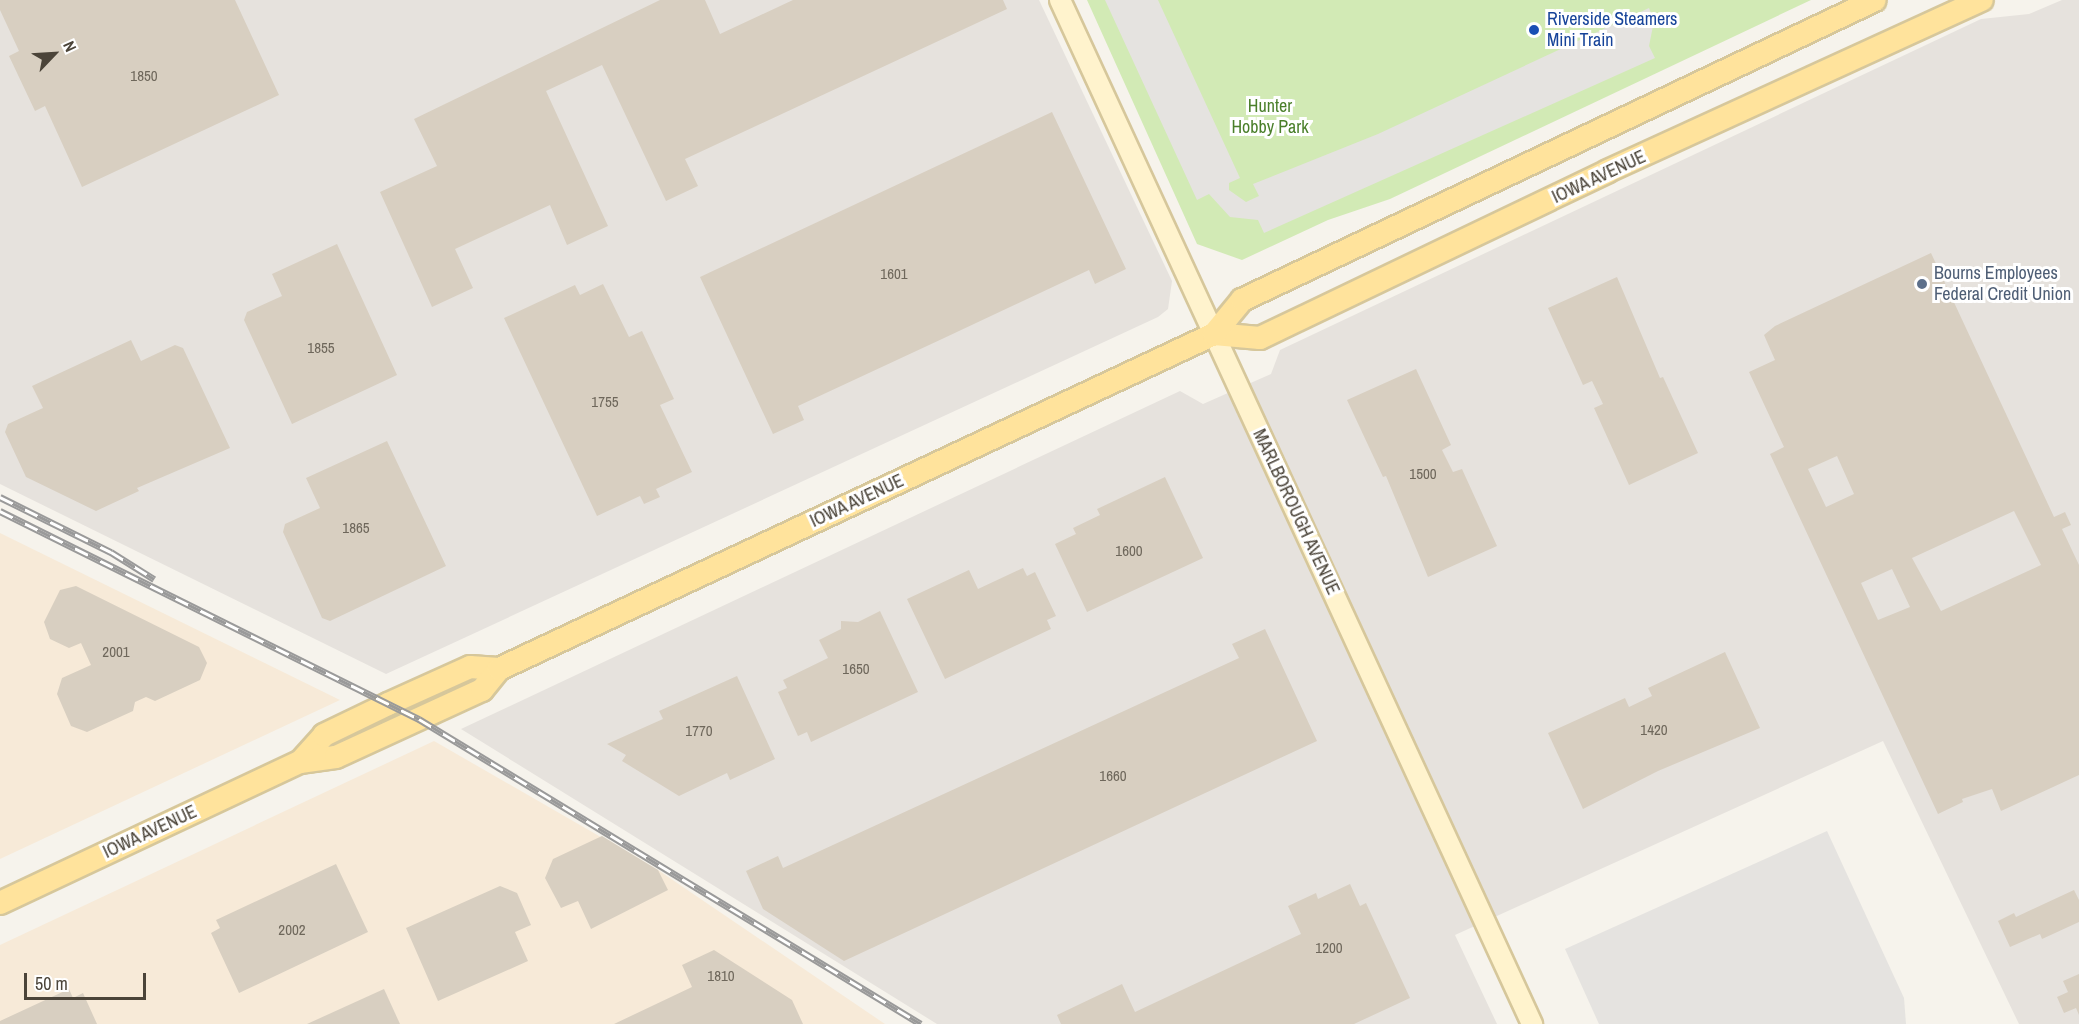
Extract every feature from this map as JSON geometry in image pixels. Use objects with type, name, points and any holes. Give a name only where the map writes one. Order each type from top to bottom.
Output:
[{"type":"main road","name":"IOWA AVENUE","points":[[0,903],[300,762],[336,757],[482,690],[499,669],[1214,334],[1242,300],[1875,0]]},
{"type":"main road","name":"IOWA AVENUE","points":[[1214,334],[1260,338],[1608,171],[1982,0]]},
{"type":"street","name":"MARLBOROUGH AVENUE","points":[[1060,0],[1532,1024]]},
{"type":"shaded area","points":[[0,0],[1039,0],[1172,281],[1168,309],[1158,317],[386,674],[0,484]]},
{"type":"shaded area","points":[[1105,0],[1158,0],[1240,178],[1229,183],[1229,190],[1246,202],[1259,196],[1253,184],[1378,134],[1649,8],[1654,21],[1649,46],[1655,58],[1264,233],[1258,220],[1230,217],[1209,194],[1197,200]]},
{"type":"shaded area","points":[[2062,0],[2079,0],[2079,1024],[2019,1024],[1883,741],[1455,935],[1497,1024],[937,1024],[461,729],[1180,391],[1203,404],[1271,374],[1280,350],[1981,19],[2029,14]]},
{"type":"shaded area","points":[[0,533],[340,700],[0,859]]},
{"type":"shaded area","points":[[434,741],[658,870],[885,1024],[0,1024],[0,945]]},
{"type":"shaded area","points":[[1827,831],[1904,998],[1906,1024],[1599,1024],[1565,949]]},
{"type":"green space","name":"Hunter Hobby Park","points":[[1087,0],[1811,0],[1390,199],[1328,220],[1242,260],[1197,244]]},
{"type":"building","points":[[0,0],[235,0],[279,95],[82,187],[45,106],[35,111],[9,56],[19,51],[0,10]]},
{"type":"building","points":[[660,0],[705,0],[720,34],[793,0],[1003,0],[1007,9],[685,159],[698,186],[666,201],[602,65],[546,91],[608,226],[567,245],[550,205],[455,249],[473,288],[432,307],[380,192],[437,166],[414,119]]},
{"type":"building","points":[[1052,112],[1126,269],[1095,284],[1089,270],[798,406],[804,420],[773,434],[700,277]]},
{"type":"building","points":[[337,244],[397,375],[292,424],[244,320],[247,312],[282,296],[272,274]]},
{"type":"building","points":[[1931,253],[2054,517],[2065,512],[2071,525],[2062,529],[2079,565],[2079,775],[2001,811],[1992,789],[1962,799],[1963,802],[1938,814],[1770,454],[1784,447],[1749,372],[1775,360],[1764,335],[1775,326]],"holes":[[[1837,456],[1854,494],[1826,507],[1808,469]],[[2014,511],[2041,565],[1941,611],[1912,558]],[[1892,569],[1910,607],[1878,620],[1861,583]]]},
{"type":"building","points":[[1617,277],[1660,378],[1663,377],[1698,453],[1629,485],[1594,408],[1603,404],[1592,381],[1583,385],[1548,308]]},
{"type":"building","points":[[603,284],[629,337],[642,331],[674,399],[660,405],[692,472],[656,489],[660,497],[644,504],[640,496],[597,516],[504,318],[575,285],[580,295]]},
{"type":"building","points":[[131,340],[141,361],[175,345],[183,348],[230,448],[137,488],[139,491],[96,511],[26,477],[5,432],[8,424],[43,408],[32,386]]},
{"type":"building","points":[[1416,369],[1451,445],[1442,450],[1453,472],[1462,469],[1497,546],[1428,577],[1386,476],[1383,477],[1347,400]]},
{"type":"building","points":[[387,441],[446,566],[330,621],[322,618],[283,532],[285,524],[320,508],[306,478]]},
{"type":"building","points":[[1165,477],[1203,558],[1087,612],[1055,544],[1076,534],[1073,528],[1100,515],[1097,509]]},
{"type":"building","points":[[1023,568],[1027,576],[1035,572],[1056,616],[1047,620],[1051,629],[945,679],[907,599],[969,570],[978,589]]},
{"type":"building","points":[[76,586],[199,647],[207,663],[200,680],[155,701],[146,697],[135,702],[133,711],[87,732],[71,726],[57,694],[62,678],[91,665],[81,643],[69,648],[50,639],[44,622],[60,590]]},
{"type":"building","points":[[880,611],[918,692],[811,742],[807,732],[798,736],[778,692],[787,688],[783,680],[828,658],[819,640],[841,629],[841,621],[858,622]]},
{"type":"building","points":[[1265,629],[1317,741],[844,961],[763,909],[746,871],[778,856],[783,868],[1239,658],[1232,644]]},
{"type":"building","points":[[1725,652],[1760,728],[1658,771],[1583,809],[1548,733],[1625,698],[1629,707],[1652,696],[1648,688]]},
{"type":"building","points":[[737,676],[775,759],[730,780],[727,773],[679,796],[622,761],[626,755],[607,744],[663,719],[659,711]]},
{"type":"building","points":[[602,836],[658,870],[668,890],[591,929],[578,901],[561,908],[545,878],[553,859]]},
{"type":"building","points":[[336,864],[368,932],[239,993],[211,933],[220,928],[216,920]]},
{"type":"building","points":[[1350,884],[1360,906],[1366,903],[1410,998],[1354,1024],[1061,1024],[1057,1015],[1122,984],[1135,1012],[1301,934],[1288,906],[1316,893],[1318,899]]},
{"type":"building","points":[[500,886],[517,893],[531,925],[515,932],[528,961],[438,1001],[406,928]]},
{"type":"building","points":[[2074,890],[2079,900],[2079,922],[2042,939],[2040,934],[2010,947],[1998,921],[2014,913],[2016,917]]},
{"type":"building","points":[[714,950],[792,1000],[803,1024],[614,1024],[692,987],[682,965]]},
{"type":"building","points":[[2079,974],[2079,1015],[2076,1008],[2064,1013],[2057,997],[2068,992],[2063,981]]},
{"type":"building","points":[[69,989],[73,998],[83,993],[97,1024],[0,1024],[0,1021]]},
{"type":"building","points":[[384,989],[400,1024],[307,1024]]},
{"type":"railway","points":[[0,497],[111,552],[154,579]]},
{"type":"railway","points":[[0,511],[419,719],[921,1024]]},
{"type":"place","name":"Riverside Steamers Mini Train","points":[[1534,30]]},
{"type":"place","name":"Bourns Employees Federal Credit Union","points":[[1922,284]]}]
